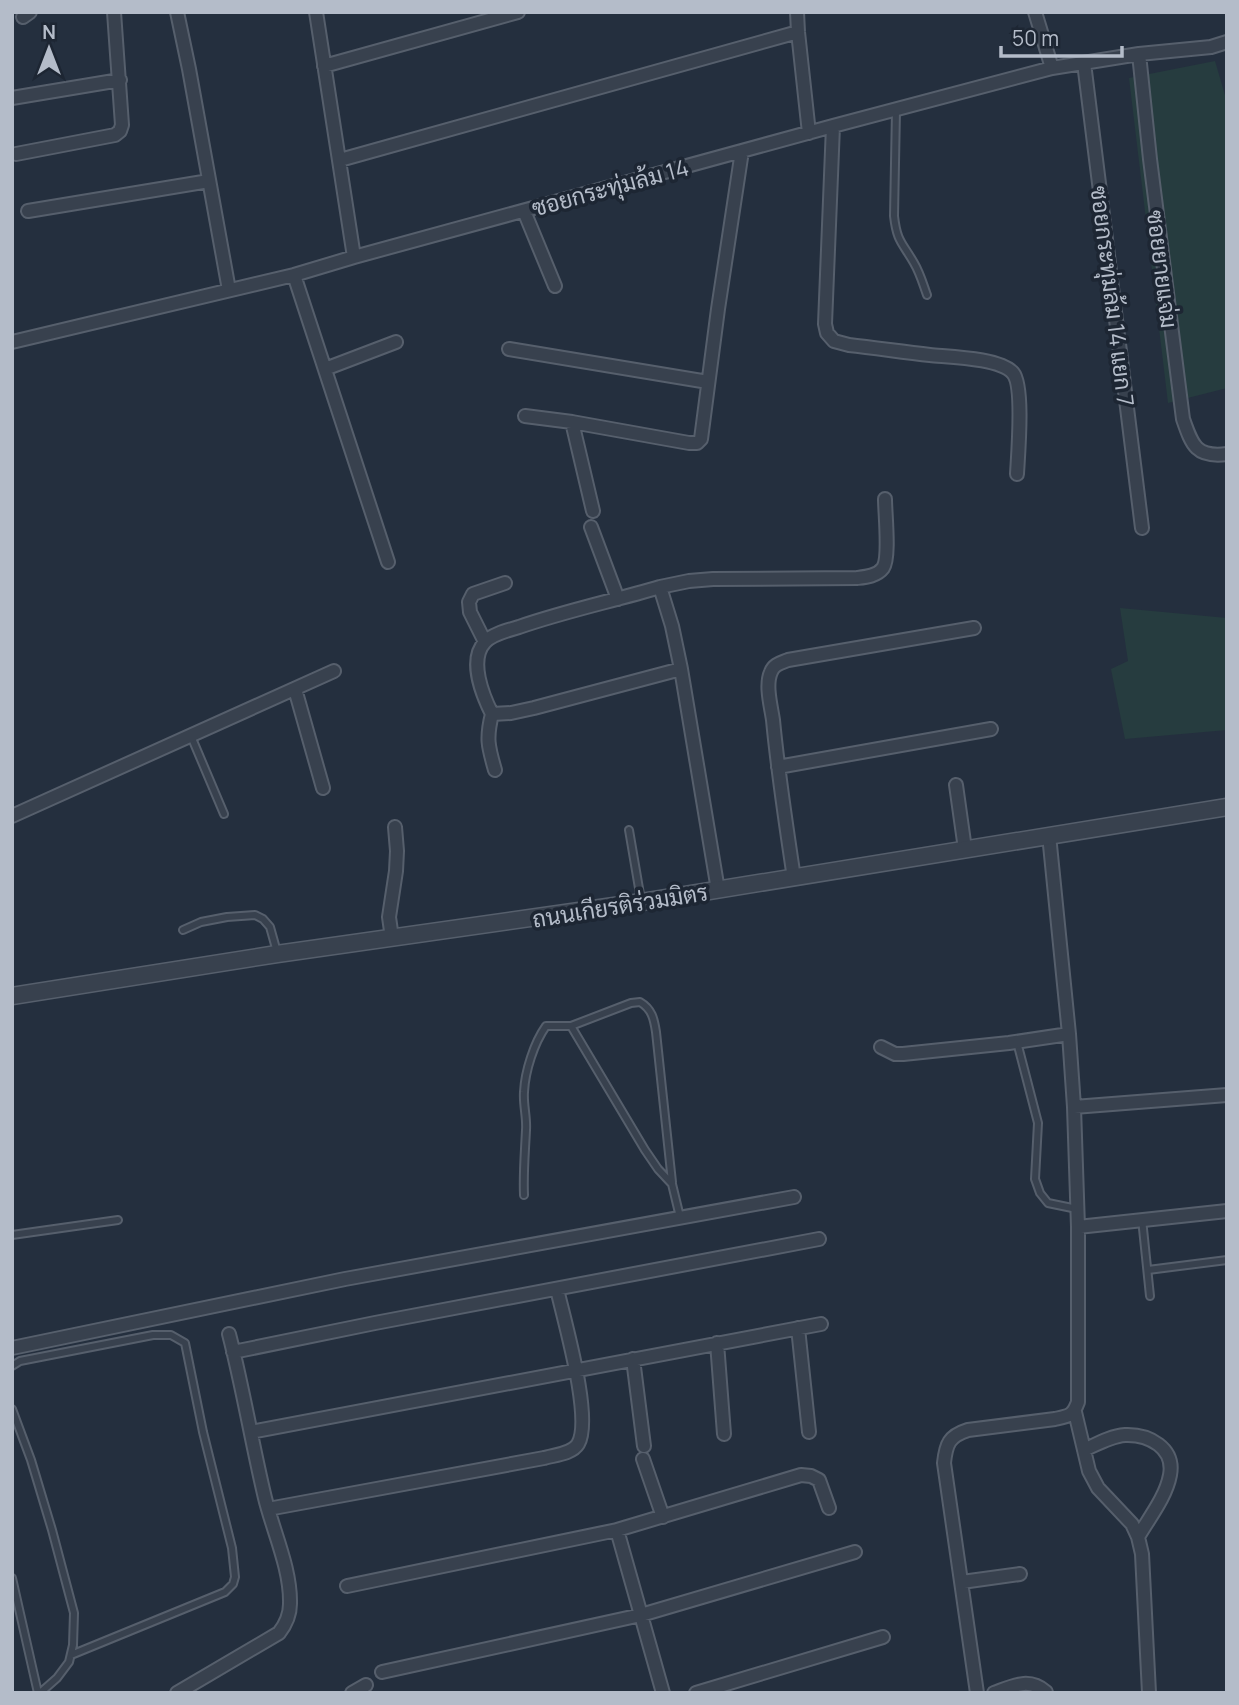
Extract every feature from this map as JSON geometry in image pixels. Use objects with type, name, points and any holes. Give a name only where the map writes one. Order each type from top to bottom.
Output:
[{"type":"street","points":[[16,153],[115,135],[120,131],[120,80],[114,12]]},
{"type":"street","points":[[177,12],[229,290]]},
{"type":"street","points":[[316,12],[354,257]]},
{"type":"street","points":[[324,66],[518,12]]},
{"type":"street","points":[[797,12],[809,132]]},
{"type":"street","points":[[1035,12],[1052,68]]},
{"type":"street","points":[[340,160],[798,32]]},
{"type":"street","name":"ซอยกระทุ่มล้ม 14","points":[[12,342],[295,275],[809,132],[1052,68],[1139,54],[1211,47],[1227,42]]},
{"type":"street","name":"ซอยยายแจ่ม","points":[[1139,54],[1183,419],[1188,436],[1197,448],[1205,454],[1227,454]]},
{"type":"street","name":"ซอยกระทุ่มล้ม 14 แยก 7","points":[[1084,63],[1142,528]]},
{"type":"street","points":[[12,98],[120,80]]},
{"type":"street","points":[[833,126],[826,288],[827,333],[834,341],[849,345],[979,360],[1001,365],[1013,373],[1019,397],[1017,474]]},
{"type":"street","points":[[525,416],[689,443],[697,443],[701,439],[742,151]]},
{"type":"street","points":[[28,211],[209,181]]},
{"type":"street","points":[[524,211],[555,286]]},
{"type":"street","points":[[295,275],[388,562]]},
{"type":"street","points":[[325,369],[396,342]]},
{"type":"street","points":[[509,349],[708,382]]},
{"type":"street","points":[[572,422],[593,511]]},
{"type":"street","points":[[495,770],[487,736],[492,714],[484,698],[478,674],[478,656],[485,642],[500,633],[526,624],[689,581],[857,579],[875,575],[884,567],[887,554],[884,499]]},
{"type":"street","points":[[591,527],[618,599]]},
{"type":"street","points":[[485,642],[470,612],[469,602],[474,594],[505,583]]},
{"type":"street","points":[[660,587],[681,669],[718,890]]},
{"type":"street","points":[[794,878],[778,767],[769,680],[772,669],[788,660],[974,628]]},
{"type":"street","points":[[492,714],[534,708],[681,669]]},
{"type":"street","points":[[12,816],[334,671]]},
{"type":"street","points":[[296,689],[323,788]]},
{"type":"street","points":[[778,767],[991,729]]},
{"type":"street","points":[[956,785],[965,849]]},
{"type":"street","name":"ถนนเกียรติร่วมมิตร","points":[[12,996],[277,954],[642,902],[1227,807]]},
{"type":"street","points":[[392,938],[389,917],[397,851],[395,827]]},
{"type":"street","points":[[1049,835],[1074,1107],[1078,1227],[1078,1402],[1075,1412],[1089,1471],[1098,1488],[1132,1524],[1138,1537],[1142,1555],[1149,1693]]},
{"type":"street","points":[[881,1047],[895,1054],[903,1054],[1069,1034]]},
{"type":"street","points":[[1074,1107],[1227,1095]]},
{"type":"street","points":[[12,1348],[345,1279],[794,1198]]},
{"type":"street","points":[[1078,1227],[1227,1211]]},
{"type":"street","points":[[233,1352],[819,1239]]},
{"type":"street","points":[[268,1509],[506,1466],[566,1452],[576,1447],[582,1431],[582,1413],[556,1289]]},
{"type":"street","points":[[251,1432],[821,1324]]},
{"type":"street","points":[[798,1328],[809,1432]]},
{"type":"street","points":[[177,1693],[279,1633],[289,1616],[287,1575],[268,1509],[229,1334]]},
{"type":"street","points":[[717,1343],[724,1434]]},
{"type":"street","points":[[633,1359],[644,1452],[663,1517]]},
{"type":"street","points":[[977,1693],[944,1463],[946,1448],[956,1434],[968,1430],[1055,1419],[1075,1412]]},
{"type":"street","points":[[1084,1450],[1124,1435],[1157,1442],[1165,1450],[1171,1462],[1169,1477],[1163,1494],[1138,1537]]},
{"type":"street","points":[[347,1586],[617,1530],[801,1475],[819,1480],[829,1508]]},
{"type":"street","points":[[617,1530],[663,1693]]},
{"type":"street","points":[[382,1672],[641,1615],[855,1552]]},
{"type":"street","points":[[962,1582],[1020,1574]]},
{"type":"street","points":[[696,1693],[883,1637]]},
{"type":"street","points":[[994,1693],[1029,1683],[1046,1692]]},
{"type":"street","points":[[352,1693],[366,1685]]},
{"type":"lane","points":[[896,110],[896,233],[920,275],[927,295]]},
{"type":"lane","points":[[191,736],[224,814]]},
{"type":"lane","points":[[629,830],[642,902]]},
{"type":"lane","points":[[183,930],[201,922],[255,915],[270,927],[277,954]]},
{"type":"lane","points":[[524,1195],[524,1091],[538,1037],[546,1026],[571,1026],[640,1002],[647,1006],[654,1017],[672,1184],[681,1219]]},
{"type":"lane","points":[[571,1026],[645,1150],[672,1184]]},
{"type":"lane","points":[[1017,1041],[1038,1123],[1035,1180],[1040,1194],[1048,1203],[1077,1209]]},
{"type":"lane","points":[[1142,1219],[1150,1296]]},
{"type":"lane","points":[[12,1235],[118,1220]]},
{"type":"lane","points":[[1148,1270],[1227,1261]]},
{"type":"lane","points":[[12,1366],[20,1361],[153,1335],[171,1335],[185,1343],[203,1432],[232,1548],[235,1577],[233,1584],[225,1592],[71,1655]]},
{"type":"lane","points":[[12,1409],[31,1460],[74,1613],[73,1645],[69,1662],[57,1678],[39,1693],[12,1578]]},
{"type":"green space","points":[[1215,61],[1227,102],[1227,388],[1168,403],[1129,78]]},
{"type":"green space","points":[[1120,608],[1227,618],[1227,730],[1125,739],[1111,669],[1128,661]]}]
